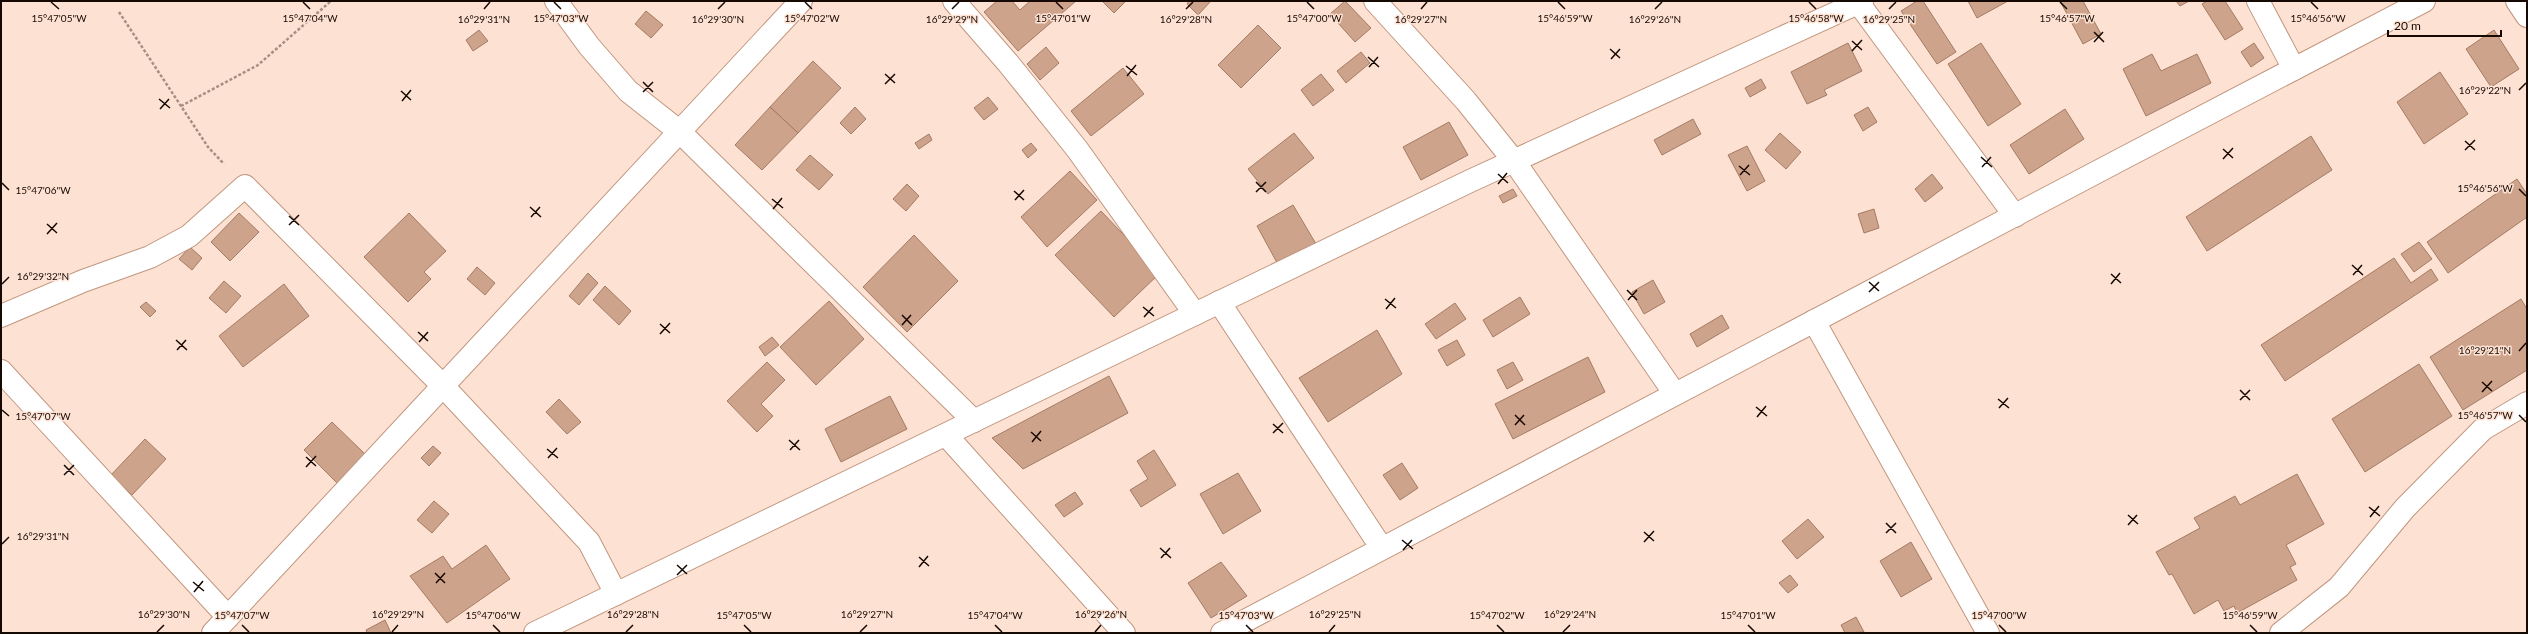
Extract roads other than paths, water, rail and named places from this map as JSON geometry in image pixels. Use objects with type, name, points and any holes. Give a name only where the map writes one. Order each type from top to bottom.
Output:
[{"type":"street","points":[[556,1],[589,46],[628,91],[680,132],[974,421]]},
{"type":"street","points":[[213,633],[801,1]]},
{"type":"street","points":[[954,1],[1008,63],[1077,149],[1195,314]]},
{"type":"street","points":[[1376,1],[1466,101],[1514,161],[1675,394]]},
{"type":"street","points":[[2258,1],[2294,69]]},
{"type":"street","points":[[1222,633],[1507,479],[1675,394],[2424,1]]},
{"type":"street","points":[[2517,1],[2527,16]]},
{"type":"street","points":[[535,633],[1514,161],[1859,2],[2015,216]]},
{"type":"street","points":[[1,316],[83,281],[150,257],[189,236],[245,186],[443,386],[589,542],[616,594]]},
{"type":"street","points":[[1219,302],[1381,547]]},
{"type":"street","points":[[1814,321],[1988,633]]},
{"type":"street","points":[[1,371],[228,617]]},
{"type":"street","points":[[2281,633],[2339,587],[2405,508],[2483,429],[2527,403]]},
{"type":"street","points":[[946,435],[1124,633]]}]
